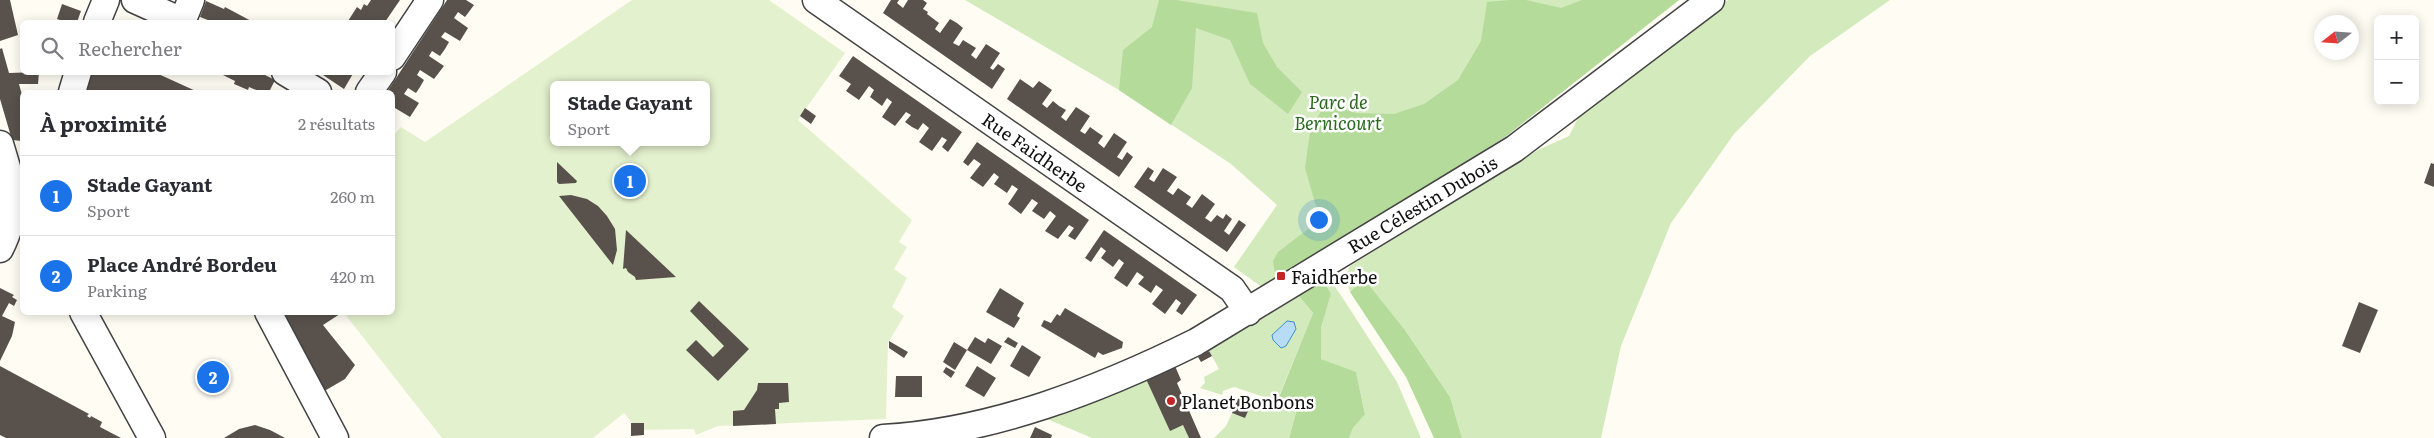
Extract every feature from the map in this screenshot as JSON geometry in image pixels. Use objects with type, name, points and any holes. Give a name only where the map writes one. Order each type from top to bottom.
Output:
[{"type":"street","points":[[98,20],[106,0]]},
{"type":"street","points":[[135,0],[186,15]]},
{"type":"street","points":[[395,53],[430,0]]},
{"type":"street","name":"Rue Faidherbe","points":[[816,0],[1232,289],[1248,312]]},
{"type":"street","name":"Rue Célestin Dubois","points":[[883,438],[951,430],[1045,404],[1161,359],[1248,312],[1514,149],[1711,0]]},
{"type":"street","points":[[73,90],[77,75]]},
{"type":"street","points":[[290,75],[315,90]]},
{"type":"street","points":[[370,90],[381,75]]},
{"type":"street","points":[[0,249],[18,222],[10,161]]},
{"type":"street","points":[[85,315],[152,438]]},
{"type":"street","points":[[270,315],[335,438]]},
{"type":"green space","points":[[632,0],[769,0],[845,53],[798,120],[912,220],[899,242],[907,247],[894,269],[907,278],[892,307],[904,316],[888,343],[886,419],[718,426],[696,435],[694,429],[638,430],[624,413],[593,438],[442,438],[346,315],[395,315],[395,134],[401,127],[425,142]]},
{"type":"green space","name":"Parc de Bernicourt","points":[[965,0],[1679,0],[1505,137],[1263,288],[1234,267],[1277,205],[1231,164],[1119,90]]},
{"type":"green space","points":[[1159,0],[1176,0],[1257,13],[1263,43],[1277,67],[1302,92],[1288,114],[1250,84],[1230,40],[1196,28],[1192,88],[1171,125],[1119,90],[1123,50],[1152,27]]},
{"type":"green space","points":[[1526,0],[1561,8],[1582,0],[1679,0],[1505,137],[1276,280],[1273,261],[1278,252],[1320,220],[1305,168],[1310,132],[1325,103],[1356,113],[1394,114],[1424,104],[1458,80],[1481,41],[1487,2]]},
{"type":"green space","points":[[1728,0],[1890,0],[1810,56],[1734,134],[1671,223],[1621,346],[1601,438],[1462,438],[1450,397],[1405,330],[1364,280],[1350,292],[1345,277],[1350,266],[1538,150],[1569,136],[1579,116]]},
{"type":"green space","points":[[1323,279],[1333,284],[1397,382],[1421,438],[1349,438],[1353,428],[1365,413],[1356,373],[1321,359],[1321,328],[1331,294]]},
{"type":"green space","points":[[1323,279],[1331,294],[1321,328],[1321,359],[1356,372],[1365,414],[1353,428],[1349,438],[1289,438],[1297,409],[1277,402],[1313,313],[1298,295]]},
{"type":"green space","points":[[1364,279],[1405,330],[1450,397],[1462,438],[1434,438],[1406,377],[1350,292]]},
{"type":"green space","points":[[1298,295],[1313,313],[1277,401],[1297,409],[1289,438],[1214,438],[1226,426],[1232,413],[1245,418],[1252,402],[1265,406],[1267,398],[1234,387],[1223,391],[1222,395],[1200,388],[1205,383],[1204,377],[1219,369],[1208,349]]},
{"type":"green space","points":[[1146,379],[1170,430],[1183,425],[1189,438],[1092,438],[1047,419]]},
{"type":"water","points":[[1287,321],[1294,322],[1296,329],[1286,346],[1281,348],[1273,340],[1272,335]]},
{"type":"building","points":[[0,0],[10,0],[18,35],[0,41]]},
{"type":"building","points":[[371,0],[400,0],[386,20],[349,20],[357,7],[361,10],[364,4],[367,6]]},
{"type":"building","points":[[447,0],[466,0],[474,5],[465,17],[458,12],[454,18],[468,28],[460,41],[445,32],[441,37],[449,42],[445,49],[440,56],[432,51],[429,56],[444,66],[434,79],[420,70],[417,75],[424,80],[416,93],[408,88],[404,94],[419,103],[410,117],[395,108],[395,90],[388,90]]},
{"type":"building","points":[[891,0],[899,0],[897,3],[903,8],[908,0],[923,0],[927,3],[923,9],[939,23],[935,29],[940,33],[950,19],[957,23],[963,28],[953,43],[959,46],[963,40],[976,48],[971,55],[976,59],[986,44],[1000,53],[990,68],[993,70],[998,64],[1005,69],[992,89],[883,13]]},
{"type":"building","points":[[206,1],[224,9],[225,7],[249,20],[208,20],[200,17]]},
{"type":"building","points":[[62,4],[81,11],[78,20],[57,19]]},
{"type":"building","points":[[2,48],[9,73],[39,75],[38,84],[19,84],[21,90],[20,141],[12,140],[0,99],[0,49]]},
{"type":"building","points":[[853,56],[962,132],[948,152],[942,147],[947,140],[942,137],[932,151],[919,142],[929,128],[923,123],[918,130],[912,127],[905,122],[911,115],[906,112],[895,126],[882,117],[892,102],[887,98],[882,106],[870,97],[874,90],[869,86],[859,100],[846,91],[851,84],[839,76]]},
{"type":"building","points":[[85,75],[161,75],[194,90],[83,90]]},
{"type":"building","points":[[223,75],[265,75],[275,80],[270,90],[256,90],[249,87],[248,90],[234,84],[235,81]]},
{"type":"building","points":[[323,75],[352,75],[344,89]]},
{"type":"building","points":[[1020,79],[1033,88],[1039,81],[1052,90],[1042,104],[1047,108],[1053,101],[1066,110],[1061,117],[1066,121],[1076,107],[1090,116],[1080,131],[1085,134],[1090,127],[1103,136],[1098,143],[1104,148],[1114,133],[1127,142],[1117,157],[1122,160],[1127,152],[1133,157],[1119,177],[1007,99]]},
{"type":"building","points":[[805,108],[816,116],[811,124],[800,116]]},
{"type":"building","points":[[977,142],[1089,220],[1075,240],[1068,236],[1074,228],[1069,225],[1058,239],[1045,231],[1056,216],[1050,211],[1044,219],[1032,211],[1038,203],[1032,199],[1021,214],[1008,204],[1018,189],[1012,185],[1007,193],[994,184],[999,177],[994,173],[983,187],[970,178],[981,164],[974,159],[968,166],[963,162]]},
{"type":"building","points":[[557,162],[577,181],[576,183],[559,184],[557,182]]},
{"type":"building","points":[[2431,163],[2434,164],[2434,187],[2424,183]]},
{"type":"building","points":[[1148,167],[1154,171],[1149,179],[1154,182],[1163,168],[1177,177],[1167,191],[1173,195],[1178,188],[1191,197],[1186,204],[1192,208],[1202,194],[1215,204],[1205,218],[1211,222],[1217,215],[1223,219],[1226,214],[1232,219],[1224,231],[1229,235],[1239,220],[1246,225],[1227,252],[1134,187]]},
{"type":"building","points":[[571,195],[587,199],[598,206],[615,229],[617,250],[613,265],[559,196]]},
{"type":"building","points":[[626,230],[676,277],[636,280],[626,268],[623,269]]},
{"type":"building","points":[[1104,230],[1197,295],[1182,315],[1176,311],[1181,303],[1176,299],[1165,314],[1152,304],[1163,290],[1156,285],[1151,293],[1138,284],[1144,277],[1137,272],[1127,287],[1114,278],[1124,263],[1119,259],[1113,267],[1101,258],[1106,251],[1101,247],[1091,262],[1085,258]]},
{"type":"building","points":[[0,288],[14,295],[12,297],[17,300],[14,306],[9,303],[2,316],[15,322],[12,336],[0,361]]},
{"type":"building","points":[[1000,288],[1024,303],[1017,316],[1020,318],[1014,328],[986,312]]},
{"type":"building","points":[[699,301],[749,349],[718,381],[686,350],[696,340],[713,357],[724,346],[690,311]]},
{"type":"building","points":[[2359,302],[2378,310],[2360,353],[2342,346]]},
{"type":"building","points":[[1065,308],[1123,342],[1122,348],[1103,355],[1098,352],[1095,358],[1041,326],[1044,320],[1051,323],[1057,314],[1060,316]]},
{"type":"building","points":[[280,315],[338,315],[323,325],[355,365],[345,379],[321,393]]},
{"type":"building","points":[[975,337],[985,343],[988,338],[1002,346],[991,364],[967,350]]},
{"type":"building","points":[[1008,337],[1018,343],[1015,348],[1004,342]]},
{"type":"building","points":[[889,341],[908,352],[904,358],[889,348]]},
{"type":"building","points":[[954,342],[967,350],[955,370],[943,362]]},
{"type":"building","points":[[1022,345],[1041,357],[1029,377],[1010,366]]},
{"type":"building","points":[[1209,351],[1212,356],[1201,362],[1198,357]]},
{"type":"building","points":[[0,366],[89,414],[87,416],[90,418],[91,416],[102,422],[100,427],[121,438],[6,438],[0,435]]},
{"type":"building","points":[[977,366],[996,378],[984,397],[965,386]]},
{"type":"building","name":"Planet Bonbons","points":[[1175,366],[1181,380],[1177,383],[1201,438],[1189,438],[1183,425],[1170,431],[1146,379]]},
{"type":"building","points":[[946,367],[955,372],[951,378],[943,372]]},
{"type":"building","points":[[896,376],[922,376],[922,397],[895,397]]},
{"type":"building","points":[[758,383],[788,383],[789,402],[779,403],[779,409],[775,409],[776,424],[733,426],[733,411],[744,410],[757,390]]},
{"type":"building","points":[[1239,396],[1252,402],[1245,418],[1232,413]]},
{"type":"building","points":[[631,423],[644,423],[644,435],[631,436]]},
{"type":"building","points":[[255,425],[285,438],[224,438],[239,429]]},
{"type":"building","points":[[1035,427],[1052,435],[1051,438],[1030,438]]},
{"type":"place","name":"Stade Gayant","points":[[630,181]]},
{"type":"place","name":"Faidherbe","points":[[1281,276]]},
{"type":"place","name":"Place André Bordeu","points":[[213,377]]},
{"type":"place","name":"Planet Bonbons","points":[[1171,401]]}]
